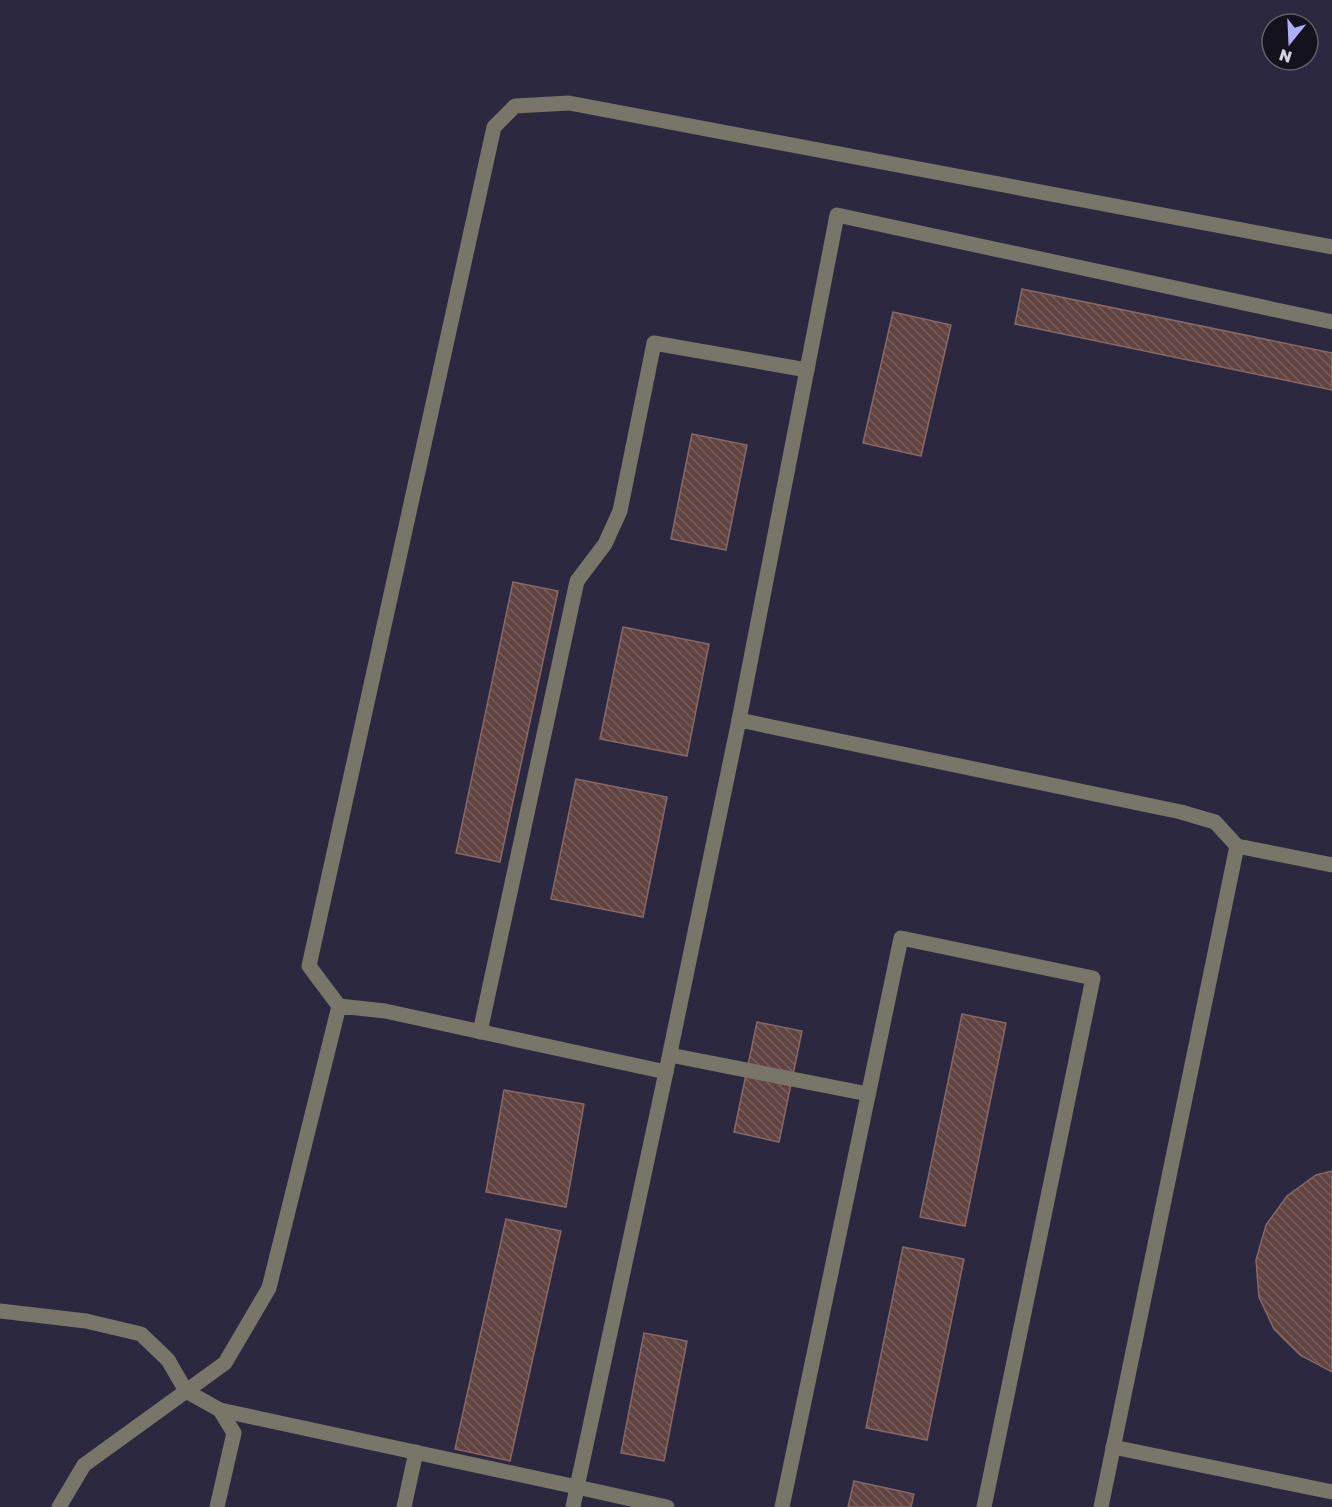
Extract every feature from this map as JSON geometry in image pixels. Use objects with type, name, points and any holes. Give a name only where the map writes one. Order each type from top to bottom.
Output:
[{"type":"street","points":[[666,1072],[385,1011],[339,1005],[309,966],[494,126],[515,106],[569,103],[1332,247]]},
{"type":"street","points":[[573,1507],[739,720],[837,215],[1332,322]]},
{"type":"street","points":[[480,1032],[577,581],[605,544],[620,511],[654,343],[807,370]]},
{"type":"street","points":[[739,720],[1180,812],[1215,822],[1237,846],[1332,865]]},
{"type":"street","points":[[1101,1507],[1237,846]]},
{"type":"street","points":[[782,1507],[901,938],[1093,978],[984,1507]]},
{"type":"street","points":[[59,1507],[84,1465],[225,1363],[269,1288],[339,1005]]},
{"type":"street","points":[[670,1055],[868,1094]]},
{"type":"street","points":[[0,1311],[86,1321],[141,1334],[168,1360],[186,1391],[220,1410],[667,1507]]},
{"type":"street","points":[[217,1507],[234,1433],[220,1410]]},
{"type":"street","points":[[1113,1447],[1332,1492]]},
{"type":"street","points":[[404,1507],[416,1452]]},
{"type":"building","points":[[1022,289],[1332,353],[1332,390],[1015,324]]},
{"type":"building","points":[[893,312],[951,325],[921,456],[863,443]]},
{"type":"building","points":[[692,434],[747,445],[726,550],[671,539]]},
{"type":"building","points":[[513,582],[558,591],[500,862],[456,853]]},
{"type":"building","points":[[623,627],[709,644],[687,756],[600,739]]},
{"type":"building","points":[[576,779],[667,797],[643,917],[551,899]]},
{"type":"building","points":[[962,1014],[1006,1023],[965,1226],[920,1217]]},
{"type":"building","points":[[757,1022],[802,1031],[779,1142],[734,1132]]},
{"type":"building","points":[[504,1090],[584,1104],[566,1207],[486,1192]]},
{"type":"building","points":[[1332,1171],[1332,1372],[1300,1355],[1274,1329],[1259,1297],[1256,1260],[1266,1225],[1287,1196],[1316,1175]]},
{"type":"building","points":[[506,1219],[561,1231],[510,1461],[455,1449]]},
{"type":"building","points":[[903,1247],[964,1259],[927,1440],[866,1428]]},
{"type":"building","points":[[644,1333],[687,1341],[664,1461],[621,1453]]},
{"type":"building","points":[[854,1481],[914,1494],[911,1507],[848,1507]]}]
